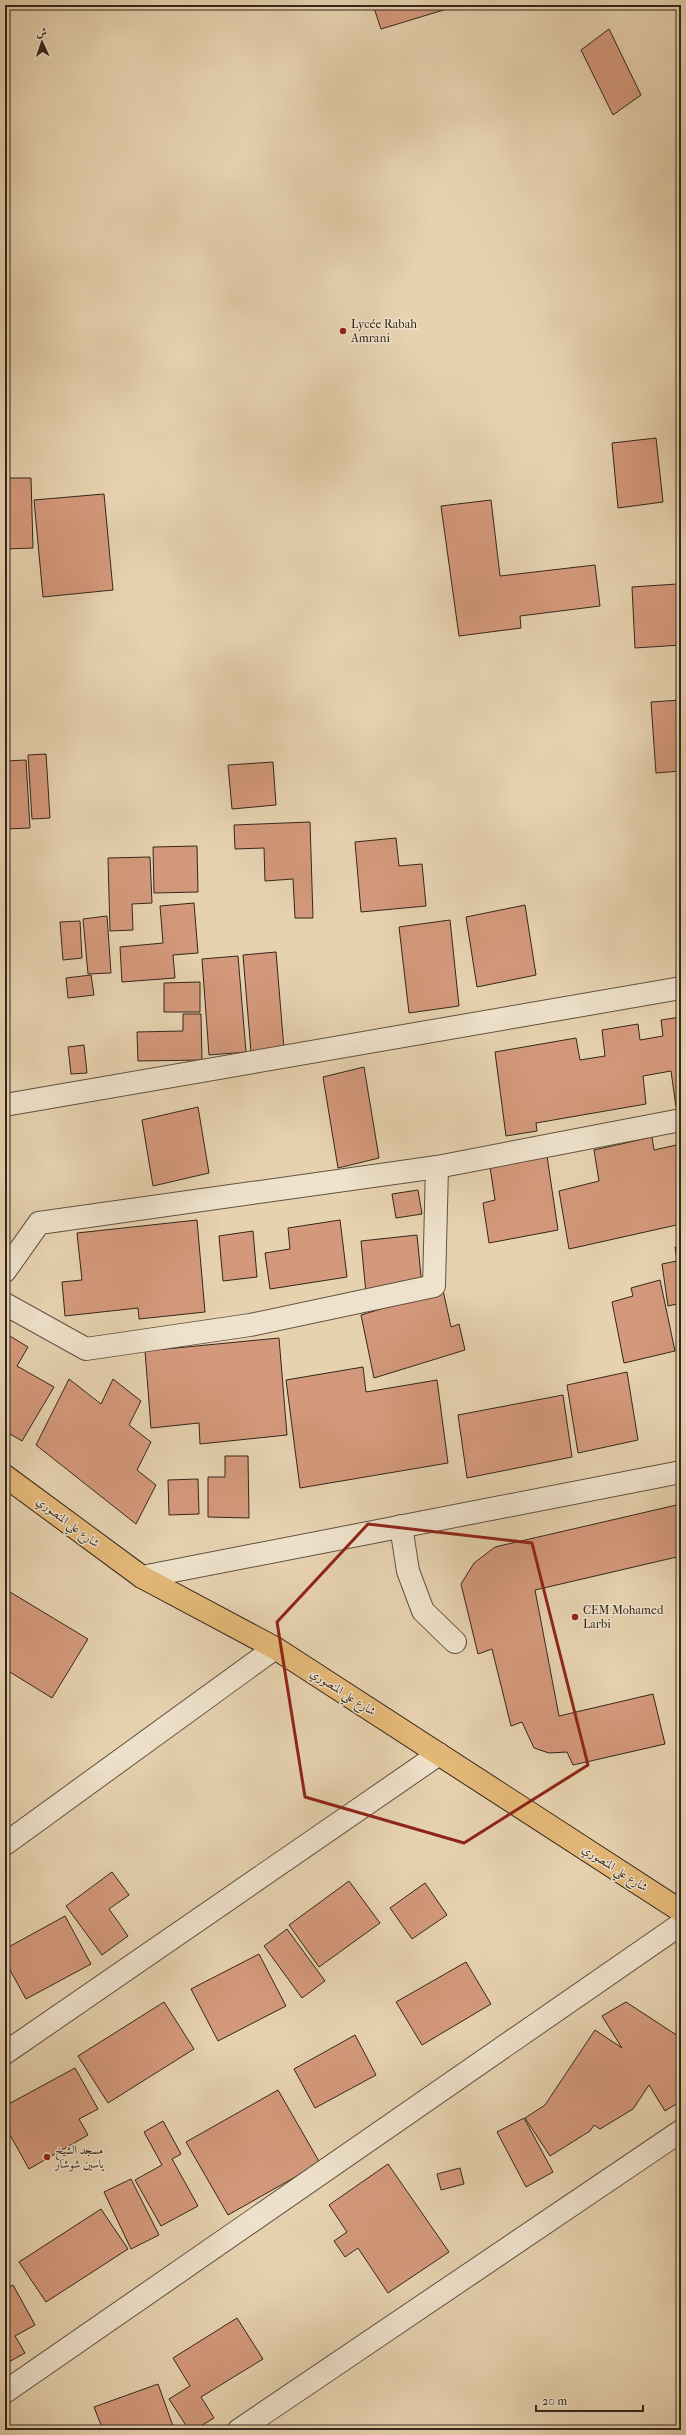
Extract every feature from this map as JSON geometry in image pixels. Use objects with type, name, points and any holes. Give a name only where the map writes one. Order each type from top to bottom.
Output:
[{"type":"main road","name":"شارع علي المنصوري","points":[[5,1476],[142,1577],[276,1648],[681,1911]]},
{"type":"street","points":[[5,1105],[681,988]]},
{"type":"street","points":[[5,1271],[39,1222],[437,1167],[681,1120]]},
{"type":"street","points":[[5,1304],[86,1349],[250,1325],[434,1286],[437,1167]]},
{"type":"street","points":[[142,1577],[681,1472]]},
{"type":"street","points":[[401,1526],[408,1571],[423,1611],[454,1642]]},
{"type":"street","points":[[5,1844],[276,1648]]},
{"type":"street","points":[[5,2053],[439,1754]]},
{"type":"street","points":[[5,2392],[681,1924]]},
{"type":"street","points":[[240,2430],[681,2131]]},
{"type":"highlighted area","points":[[368,1524],[532,1543],[588,1765],[464,1843],[305,1797],[277,1622]]},
{"type":"building","points":[[373,5],[460,5],[381,29]]},
{"type":"building","points":[[609,29],[641,95],[613,115],[581,50]]},
{"type":"building","points":[[656,438],[663,502],[618,508],[612,443]]},
{"type":"building","points":[[5,478],[31,478],[33,548],[5,549]]},
{"type":"building","points":[[104,494],[113,590],[43,597],[34,500]]},
{"type":"building","points":[[491,500],[500,576],[595,565],[600,606],[520,616],[521,628],[459,636],[441,506]]},
{"type":"building","points":[[677,584],[681,645],[635,648],[632,587]]},
{"type":"building","points":[[681,700],[681,771],[656,773],[651,702]]},
{"type":"building","points":[[46,754],[50,818],[32,819],[28,755]]},
{"type":"building","points":[[26,760],[30,828],[5,829],[5,761]]},
{"type":"building","points":[[273,762],[276,805],[232,809],[228,765]]},
{"type":"building","points":[[310,822],[313,918],[295,918],[293,879],[265,881],[264,848],[235,849],[234,825]]},
{"type":"building","points":[[396,838],[399,866],[422,864],[426,906],[361,912],[355,842]]},
{"type":"building","points":[[197,846],[198,892],[154,893],[153,847]]},
{"type":"building","points":[[150,857],[152,903],[132,904],[133,930],[110,931],[108,858]]},
{"type":"building","points":[[194,903],[198,953],[173,955],[175,978],[122,982],[120,947],[163,943],[160,906]]},
{"type":"building","points":[[525,905],[536,975],[477,987],[466,917]]},
{"type":"building","points":[[107,916],[111,973],[88,974],[83,919]]},
{"type":"building","points":[[450,920],[459,1006],[409,1013],[399,927]]},
{"type":"building","points":[[80,921],[82,958],[63,960],[60,922]]},
{"type":"building","points":[[276,952],[284,1049],[251,1052],[243,955]]},
{"type":"building","points":[[238,956],[246,1052],[209,1055],[202,959]]},
{"type":"building","points":[[91,975],[94,995],[68,998],[66,978]]},
{"type":"building","points":[[200,982],[200,1012],[164,1012],[164,983]]},
{"type":"building","points":[[183,1014],[201,1014],[202,1060],[138,1061],[137,1032],[183,1031]]},
{"type":"building","points":[[681,1017],[681,1106],[676,1107],[671,1071],[643,1076],[646,1104],[536,1123],[537,1131],[506,1136],[495,1052],[576,1038],[580,1060],[605,1056],[602,1030],[638,1024],[640,1040],[663,1036],[661,1020]]},
{"type":"building","points":[[84,1045],[87,1073],[71,1074],[68,1047]]},
{"type":"building","points":[[364,1067],[379,1158],[338,1168],[323,1077]]},
{"type":"building","points":[[198,1107],[209,1173],[153,1186],[142,1120]]},
{"type":"building","points":[[652,1137],[654,1150],[681,1144],[681,1224],[569,1249],[559,1191],[599,1181],[594,1150]]},
{"type":"building","points":[[547,1156],[558,1230],[489,1243],[483,1203],[495,1200],[490,1167]]},
{"type":"building","points":[[418,1190],[422,1214],[396,1218],[392,1194]]},
{"type":"building","points":[[197,1220],[205,1312],[139,1319],[138,1308],[65,1316],[62,1282],[82,1280],[77,1233]]},
{"type":"building","points":[[340,1220],[347,1277],[270,1289],[265,1253],[290,1249],[288,1228]]},
{"type":"building","points":[[253,1231],[257,1277],[223,1281],[219,1236]]},
{"type":"building","points":[[417,1235],[422,1287],[366,1293],[361,1241]]},
{"type":"building","points":[[681,1246],[681,1303],[668,1306],[662,1264],[677,1261],[675,1247]]},
{"type":"building","points":[[660,1280],[675,1351],[624,1363],[612,1302],[633,1296],[631,1288]]},
{"type":"building","points":[[443,1290],[451,1327],[459,1324],[465,1350],[374,1378],[361,1315]]},
{"type":"building","points":[[5,1333],[28,1347],[17,1366],[54,1387],[22,1441],[5,1431]]},
{"type":"building","points":[[279,1338],[287,1435],[200,1444],[199,1423],[151,1428],[145,1351]]},
{"type":"building","points":[[363,1367],[366,1392],[437,1380],[448,1463],[300,1488],[286,1380]]},
{"type":"building","points":[[627,1372],[638,1440],[578,1453],[567,1385]]},
{"type":"building","points":[[69,1379],[101,1404],[113,1379],[141,1401],[129,1425],[151,1442],[137,1470],[156,1485],[136,1524],[36,1445]]},
{"type":"building","points":[[563,1395],[572,1457],[467,1478],[458,1415]]},
{"type":"building","points":[[225,1456],[248,1456],[249,1518],[208,1517],[208,1477],[225,1477]]},
{"type":"building","points":[[198,1479],[199,1514],[169,1515],[168,1480]]},
{"type":"building","points":[[681,1504],[681,1556],[535,1590],[559,1716],[653,1694],[665,1744],[573,1765],[567,1752],[549,1753],[534,1748],[522,1722],[511,1726],[492,1649],[478,1654],[461,1584],[474,1563],[495,1547]]},
{"type":"building","points":[[5,1589],[88,1639],[52,1698],[5,1669]]},
{"type":"building","points":[[112,1872],[129,1895],[109,1909],[128,1936],[102,1955],[66,1906]]},
{"type":"building","points":[[349,1881],[380,1923],[319,1967],[289,1925]]},
{"type":"building","points":[[425,1883],[447,1915],[412,1939],[390,1908]]},
{"type":"building","points":[[65,1916],[91,1964],[26,1999],[5,1961],[5,1949]]},
{"type":"building","points":[[287,1929],[325,1981],[302,1998],[264,1946]]},
{"type":"building","points":[[259,1954],[286,2006],[218,2041],[191,1989]]},
{"type":"building","points":[[466,1962],[491,2004],[422,2045],[396,2002]]},
{"type":"building","points":[[164,2002],[194,2049],[108,2103],[78,2056]]},
{"type":"building","points":[[626,2002],[681,2038],[681,2101],[665,2111],[649,2085],[633,2109],[600,2129],[594,2125],[590,2131],[550,2156],[525,2118],[545,2105],[595,2030],[622,2048],[602,2016]]},
{"type":"building","points":[[355,2035],[376,2075],[315,2108],[294,2069]]},
{"type":"building","points":[[75,2068],[98,2109],[79,2119],[88,2135],[29,2169],[5,2126],[5,2106]]},
{"type":"building","points":[[278,2090],[320,2163],[228,2215],[186,2142]]},
{"type":"building","points":[[524,2118],[553,2172],[526,2187],[497,2132]]},
{"type":"building","points":[[163,2121],[181,2154],[172,2159],[198,2206],[161,2226],[135,2180],[162,2165],[144,2132]]},
{"type":"building","points":[[388,2164],[449,2252],[388,2293],[358,2248],[345,2257],[334,2241],[347,2232],[329,2205]]},
{"type":"building","points":[[460,2168],[464,2184],[441,2190],[437,2174]]},
{"type":"building","points":[[131,2179],[159,2235],[131,2249],[104,2192]]},
{"type":"building","points":[[101,2209],[128,2249],[46,2302],[19,2262]]},
{"type":"building","points":[[13,2285],[35,2325],[15,2336],[25,2353],[5,2364],[5,2289]]},
{"type":"building","points":[[237,2318],[263,2359],[201,2397],[214,2418],[194,2430],[189,2430],[169,2399],[190,2386],[173,2358]]},
{"type":"building","points":[[158,2384],[174,2429],[103,2430],[94,2407]]},
{"type":"place","name":"Lycée Rabah Amrani","points":[[343,331]]},
{"type":"place","name":"CEM Mohamed Larbi","points":[[575,1617]]},
{"type":"place","name":"مسجد الشيخ ياسين شوشار","points":[[47,2157]]}]
